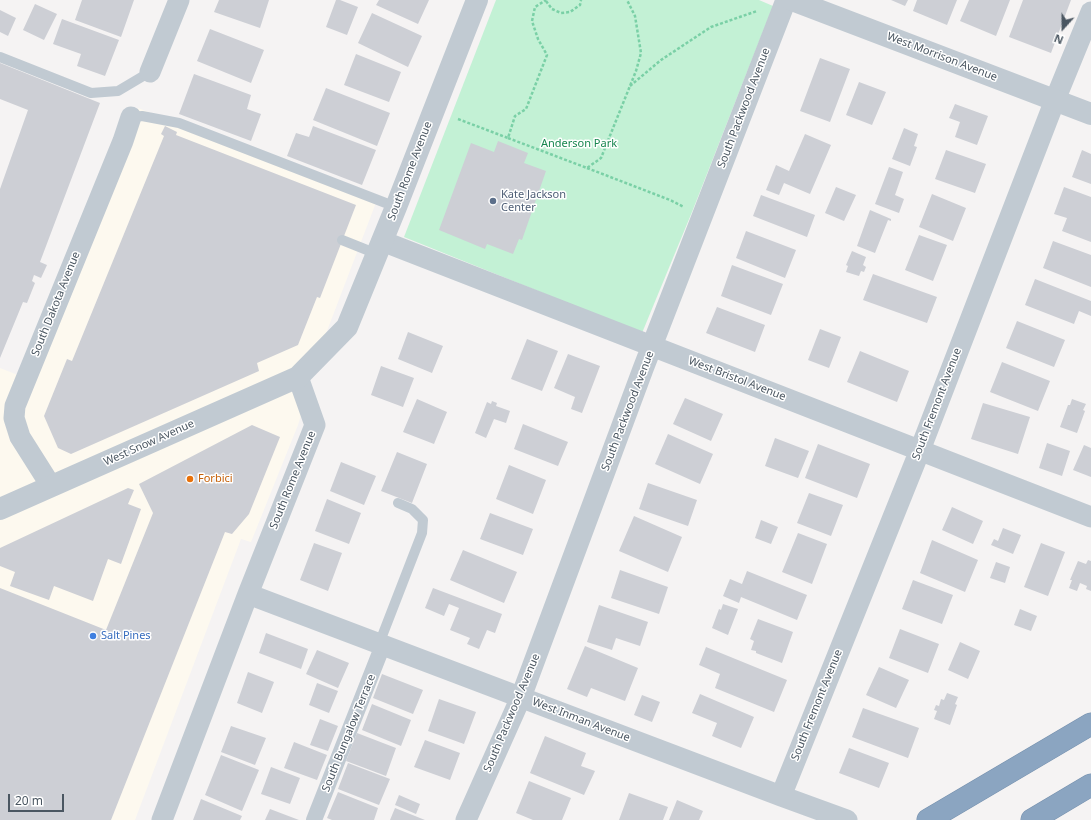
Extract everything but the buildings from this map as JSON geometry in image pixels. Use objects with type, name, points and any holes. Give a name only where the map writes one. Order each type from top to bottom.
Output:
[{"type":"highway","points":[[928,820],[1091,724]]},
{"type":"highway","points":[[1032,820],[1091,785]]},
{"type":"street","points":[[150,72],[179,0]]},
{"type":"street","name":"South Rome Avenue","points":[[162,820],[248,594],[315,425],[298,377],[347,327],[380,248],[477,0]]},
{"type":"street","name":"South Packwood Avenue","points":[[466,820],[521,697],[652,346],[786,0]]},
{"type":"street","name":"West Morrison Avenue","points":[[792,0],[1091,114]]},
{"type":"street","name":"South Fremont Avenue","points":[[781,796],[920,450],[1055,100],[1091,12]]},
{"type":"street","name":"South Dakota Avenue","points":[[51,486],[20,437],[14,418],[15,406],[123,141],[131,117]]},
{"type":"street","name":"West Bristol Avenue","points":[[380,248],[652,346],[1091,517]]},
{"type":"street","name":"West Snow Avenue","points":[[0,509],[298,377]]},
{"type":"street","name":"West Inman Avenue","points":[[248,594],[847,820]]},
{"type":"street","name":"South Bungalow Terrace","points":[[314,820],[381,645]]},
{"type":"lane","points":[[0,57],[91,93],[118,91],[150,72]]},
{"type":"lane","points":[[131,117],[142,116],[179,123],[396,207]]},
{"type":"lane","points":[[342,240],[380,248]]},
{"type":"lane","points":[[381,645],[422,533],[423,520],[412,510],[398,503]]},
{"type":"path","points":[[508,138],[515,116],[526,109],[547,54],[538,39],[532,21],[535,7],[546,0],[552,9],[561,13],[570,12],[580,5],[581,0]]},
{"type":"path","points":[[587,168],[601,158],[636,71],[641,53],[635,16],[627,0]]},
{"type":"path","points":[[630,86],[661,60],[711,27],[757,11]]},
{"type":"path","points":[[458,119],[670,200],[686,208]]},
{"type":"shaded area","points":[[138,108],[377,200],[322,344],[311,355],[304,406],[298,425],[251,542],[241,539],[135,820],[0,820],[0,368],[23,377],[106,186]]},
{"type":"green space","name":"Anderson Park","points":[[496,0],[759,0],[773,6],[692,212],[642,333],[404,237]]},
{"type":"place","name":"Kate Jackson Center","points":[[493,201]]},
{"type":"place","name":"Forbici","points":[[190,479]]},
{"type":"place","name":"Salt Pines","points":[[93,636]]}]
